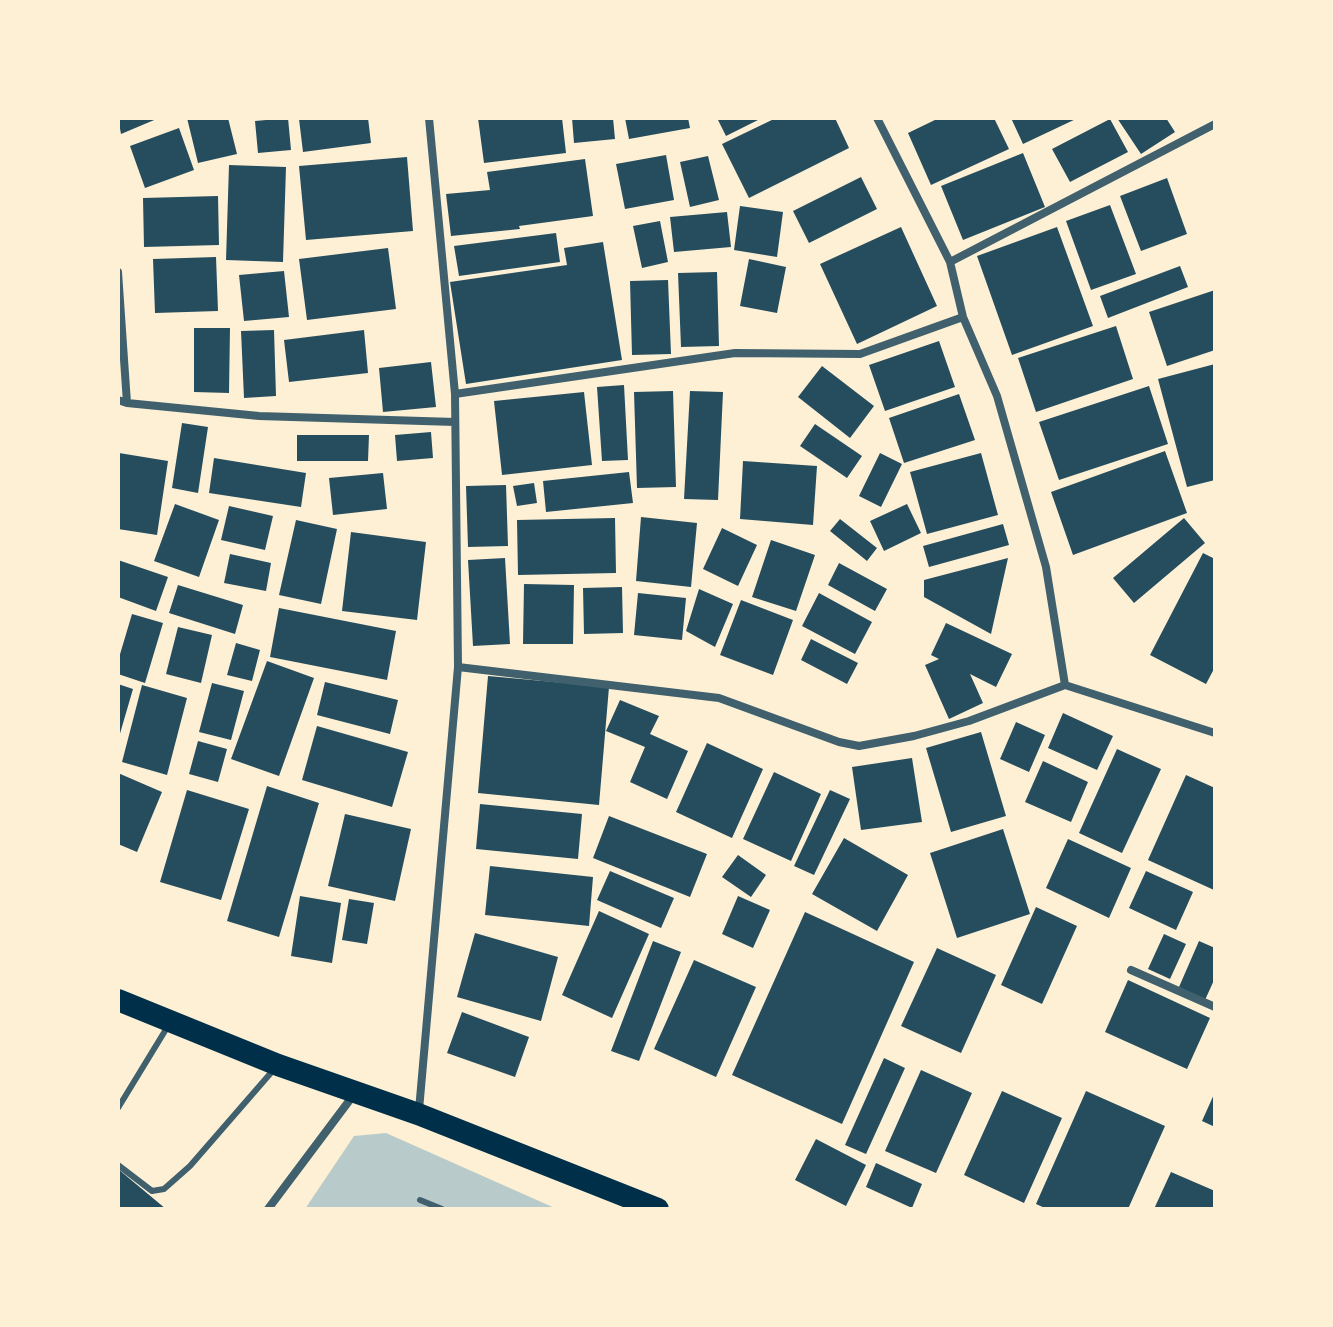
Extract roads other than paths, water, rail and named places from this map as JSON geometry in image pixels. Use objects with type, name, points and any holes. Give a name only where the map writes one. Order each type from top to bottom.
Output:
[{"type":"highway","points":[[118,1000],[278,1065],[418,1114],[658,1209]]},
{"type":"street","points":[[418,1114],[458,667],[455,394],[429,118]]},
{"type":"street","points":[[877,118],[950,262],[963,317],[997,396],[1046,567],[1065,685]]},
{"type":"street","points":[[950,262],[1215,124]]},
{"type":"street","points":[[118,272],[122,402],[259,416],[455,422]]},
{"type":"street","points":[[455,394],[735,353],[860,354],[963,317]]},
{"type":"street","points":[[458,667],[719,698],[839,742],[859,746],[914,736],[969,721],[1065,685],[1215,733]]},
{"type":"street","points":[[1131,970],[1215,1007]]},
{"type":"street","points":[[268,1209],[355,1092]]},
{"type":"lane","points":[[118,1108],[171,1021]]},
{"type":"lane","points":[[118,1165],[152,1191],[164,1189],[190,1166],[278,1065]]},
{"type":"lane","points":[[420,1200],[442,1209]]}]
